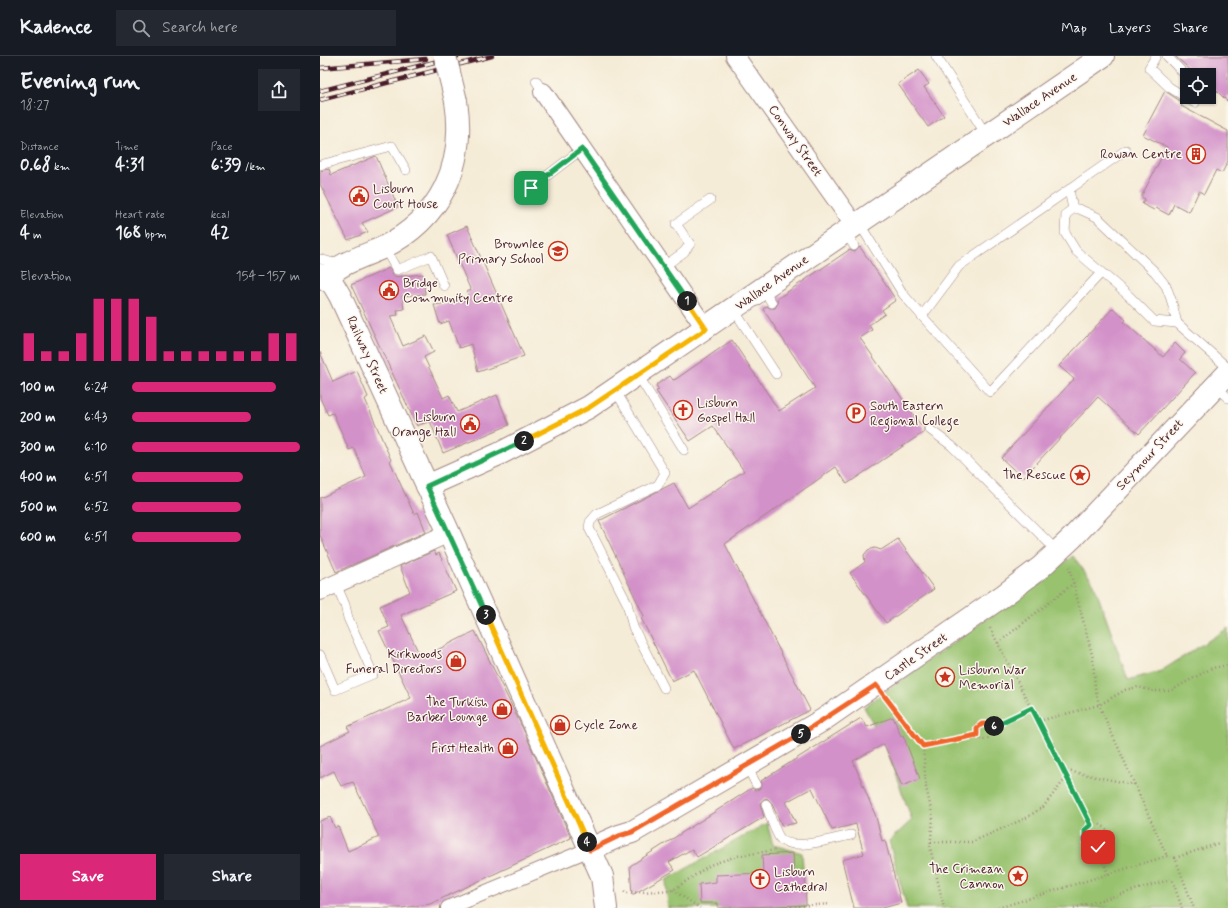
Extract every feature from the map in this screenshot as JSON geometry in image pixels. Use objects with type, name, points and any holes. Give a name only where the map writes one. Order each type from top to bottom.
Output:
[{"type":"main road","points":[[327,269],[384,247],[421,221],[433,208],[445,189],[454,168],[460,124],[445,56]]},
{"type":"main road","name":"Wallace Avenue","points":[[427,486],[535,436],[590,407],[734,310],[768,296],[987,136],[1103,56]]},
{"type":"main road","name":"Railway Street","points":[[327,269],[449,533],[602,876],[606,908]]},
{"type":"main road","name":"Seymour Street","points":[[1063,546],[1224,385]]},
{"type":"main road","name":"Castle Street","points":[[590,850],[619,836],[626,835],[752,775],[823,720],[876,685],[1004,595],[1063,546]]},
{"type":"main road","name":"Castle Street","points":[[602,876],[626,835]]},
{"type":"street","name":"Conway Street","points":[[735,56],[854,232]]},
{"type":"street","points":[[539,87],[706,329]]},
{"type":"street","points":[[328,587],[449,533]]},
{"type":"street","points":[[448,908],[590,850]]},
{"type":"lane","points":[[936,56],[987,136]]},
{"type":"lane","points":[[1156,56],[1149,68],[1169,87],[1180,93]]},
{"type":"lane","points":[[1167,56],[1180,70]]},
{"type":"lane","points":[[320,165],[392,146],[406,170]]},
{"type":"lane","points":[[531,188],[582,149]]},
{"type":"lane","points":[[922,316],[959,266],[1126,150]]},
{"type":"lane","points":[[1069,190],[1073,209]]},
{"type":"lane","points":[[663,267],[684,252],[690,244],[676,224],[710,200]]},
{"type":"lane","points":[[1177,323],[1154,321],[1076,251],[1064,233],[1066,214],[1073,209],[1079,209],[1097,217],[1155,272],[1166,286],[1177,323],[1228,368]]},
{"type":"lane","points":[[854,232],[903,294],[990,392],[1101,272]]},
{"type":"lane","points":[[384,247],[398,270],[431,256],[444,286]]},
{"type":"lane","points":[[734,310],[776,374]]},
{"type":"lane","points":[[638,375],[684,450]]},
{"type":"lane","points":[[615,390],[665,473],[658,485],[597,514],[590,522],[589,528],[628,603],[633,627],[664,688]]},
{"type":"lane","points":[[929,429],[952,446],[1063,546]]},
{"type":"lane","points":[[320,654],[335,690],[373,674],[348,618],[345,605],[328,587]]},
{"type":"lane","points":[[766,804],[780,838],[787,843],[804,844],[851,835]]},
{"type":"path","points":[[1063,546],[1093,658],[1095,687],[1099,705],[1137,785],[1167,856]]},
{"type":"path","points":[[1074,583],[998,643],[1091,825]]},
{"type":"path","points":[[1039,721],[1099,705],[1125,690],[1138,687],[1154,691],[1170,691],[1212,668],[1228,665]]},
{"type":"path","points":[[876,685],[923,746],[926,787],[933,818],[930,847],[944,908]]},
{"type":"path","points":[[990,727],[1032,708]]},
{"type":"path","points":[[923,746],[977,735],[980,738],[987,738],[991,734],[990,727],[987,724],[982,724],[977,728],[977,735]]},
{"type":"path","points":[[1063,770],[1137,785]]},
{"type":"path","points":[[931,842],[972,842],[1026,818],[1043,807],[1066,778]]},
{"type":"path","points":[[1098,824],[1107,832],[1107,840],[1098,847],[1091,846],[1085,841],[1085,830],[1091,825],[1098,824]]},
{"type":"path","points":[[649,892],[673,890],[710,865],[737,856],[784,850],[787,843]]},
{"type":"path","points":[[998,908],[1167,856],[1175,858],[1219,843]]},
{"type":"path","points":[[1098,847],[1108,874]]},
{"type":"path","points":[[1175,858],[1194,908]]},
{"type":"path","points":[[1074,908],[1172,879],[1182,908]]},
{"type":"path","points":[[673,890],[700,908]]},
{"type":"path","points":[[771,908],[830,904]]},
{"type":"green space","points":[[1073,556],[1094,584],[1128,680],[1161,671],[1228,628],[1228,908],[907,908],[889,841],[912,820],[885,745],[864,707]]},
{"type":"green space","points":[[767,823],[773,845],[802,853],[806,908],[668,908],[666,880]]},
{"type":"building","points":[[1175,56],[1228,56],[1228,102],[1216,90],[1216,68],[1188,68]]},
{"type":"building","points":[[919,70],[929,84],[924,87],[944,116],[928,127],[898,84]]},
{"type":"building","name":"Rowan Centre","points":[[1165,91],[1180,101],[1180,104],[1182,104],[1181,106],[1228,131],[1228,161],[1222,173],[1216,170],[1204,194],[1199,191],[1189,212],[1174,204],[1169,215],[1156,208],[1154,210],[1142,204],[1145,199],[1141,197],[1167,147],[1143,135],[1147,128],[1146,127]]},
{"type":"building","name":"Lisburn Court House","points":[[376,156],[398,207],[362,223],[368,232],[348,240],[320,184],[320,171],[329,169],[331,175]]},
{"type":"building","points":[[467,226],[524,356],[478,372],[471,344],[459,348],[449,321],[440,324],[434,305],[469,300],[467,291],[471,291],[447,235]]},
{"type":"building","points":[[860,247],[896,300],[882,310],[885,314],[869,325],[872,330],[860,338],[920,424],[924,426],[924,432],[847,484],[836,467],[725,544],[810,710],[734,749],[694,670],[672,681],[641,618],[644,616],[599,521],[674,483],[688,508],[744,471],[713,426],[690,441],[656,391],[659,390],[656,385],[670,376],[673,380],[676,379],[732,340],[779,411],[815,388],[763,309],[767,306],[770,308],[775,308],[778,303],[777,299],[849,250],[855,252]]},
{"type":"building","points":[[389,268],[394,277],[423,274],[425,294],[402,296],[404,309],[397,310],[398,315],[390,316],[403,346],[426,336],[434,352],[424,357],[443,398],[449,395],[457,412],[497,395],[509,425],[443,453],[430,421],[417,426],[351,285]]},
{"type":"building","points":[[1113,308],[1126,320],[1124,322],[1163,357],[1175,343],[1185,353],[1180,359],[1195,373],[1139,434],[1098,397],[1023,478],[1001,458],[1074,379],[1059,366]]},
{"type":"building","points":[[320,352],[333,382],[357,371],[368,397],[365,399],[391,460],[390,461],[414,514],[418,512],[426,532],[336,572],[320,535],[320,498],[366,477],[354,448],[349,450],[333,413],[328,415],[320,398]]},
{"type":"building","points":[[898,539],[934,589],[886,623],[850,573],[865,562],[864,555],[868,550],[875,548],[881,550]]},
{"type":"building","points":[[434,551],[436,555],[439,553],[456,591],[401,615],[421,658],[475,631],[524,731],[571,838],[430,904],[401,908],[320,908],[320,821],[330,817],[335,828],[338,826],[348,851],[379,837],[353,782],[341,786],[334,771],[320,778],[320,746],[350,731],[347,727],[411,698],[379,631],[389,627],[380,606],[410,592],[400,566]]},
{"type":"building","points":[[893,717],[901,736],[903,735],[920,779],[902,786],[884,744],[853,761],[876,817],[882,841],[885,840],[901,903],[883,908],[854,908],[842,860],[864,854],[856,824],[832,830],[812,788],[786,802],[796,823],[782,826],[771,802],[767,798],[764,799],[760,803],[764,817],[697,857],[692,849],[669,862],[675,870],[632,895],[630,866],[752,788],[755,790],[759,789],[762,785],[761,781],[861,718],[867,727]]},
{"type":"building","name":"Lisburn Cathedral","points":[[793,853],[794,873],[805,873],[806,905],[718,908],[718,903],[700,903],[699,884],[716,882],[716,875],[763,873],[762,855]]},
{"type":"railway","points":[[320,91],[458,56]]},
{"type":"railway","points":[[320,100],[492,56]]},
{"type":"railway","points":[[320,68],[426,59]]},
{"type":"place","name":"Rowan Centre","points":[[1196,154]]},
{"type":"place","name":"Lisburn Court House","points":[[359,196]]},
{"type":"place","name":"Brownlee Primary School","points":[[558,251]]},
{"type":"place","name":"Bridge Community Centre","points":[[389,290]]},
{"type":"place","name":"Lisburn Gospel Hall","points":[[683,410]]},
{"type":"place","name":"South Eastern Regional College","points":[[856,413]]},
{"type":"place","name":"Lisburn Orange Hall","points":[[470,424]]},
{"type":"place","name":"The Rescue","points":[[1080,475]]},
{"type":"place","name":"Kirkwoods Funeral Directors","points":[[456,661]]},
{"type":"place","name":"Lisburn War Memorial","points":[[945,677]]},
{"type":"place","name":"The Turkish Barber Lounge","points":[[502,709]]},
{"type":"place","name":"Cycle Zone","points":[[560,725]]},
{"type":"place","name":"First Health","points":[[508,748]]},
{"type":"place","name":"The Crimean Cannon","points":[[1018,876]]},
{"type":"place","name":"Lisburn Cathedral","points":[[760,879]]},
{"type":"route","points":[[531,188],[582,149],[706,329],[590,407],[499,454],[427,486],[590,850],[619,836],[632,832],[747,766],[823,720],[876,685],[923,746],[977,735],[977,728],[982,724],[987,724],[990,727],[1032,708],[1091,825],[1085,830],[1085,841],[1094,848],[1098,847]]}]
